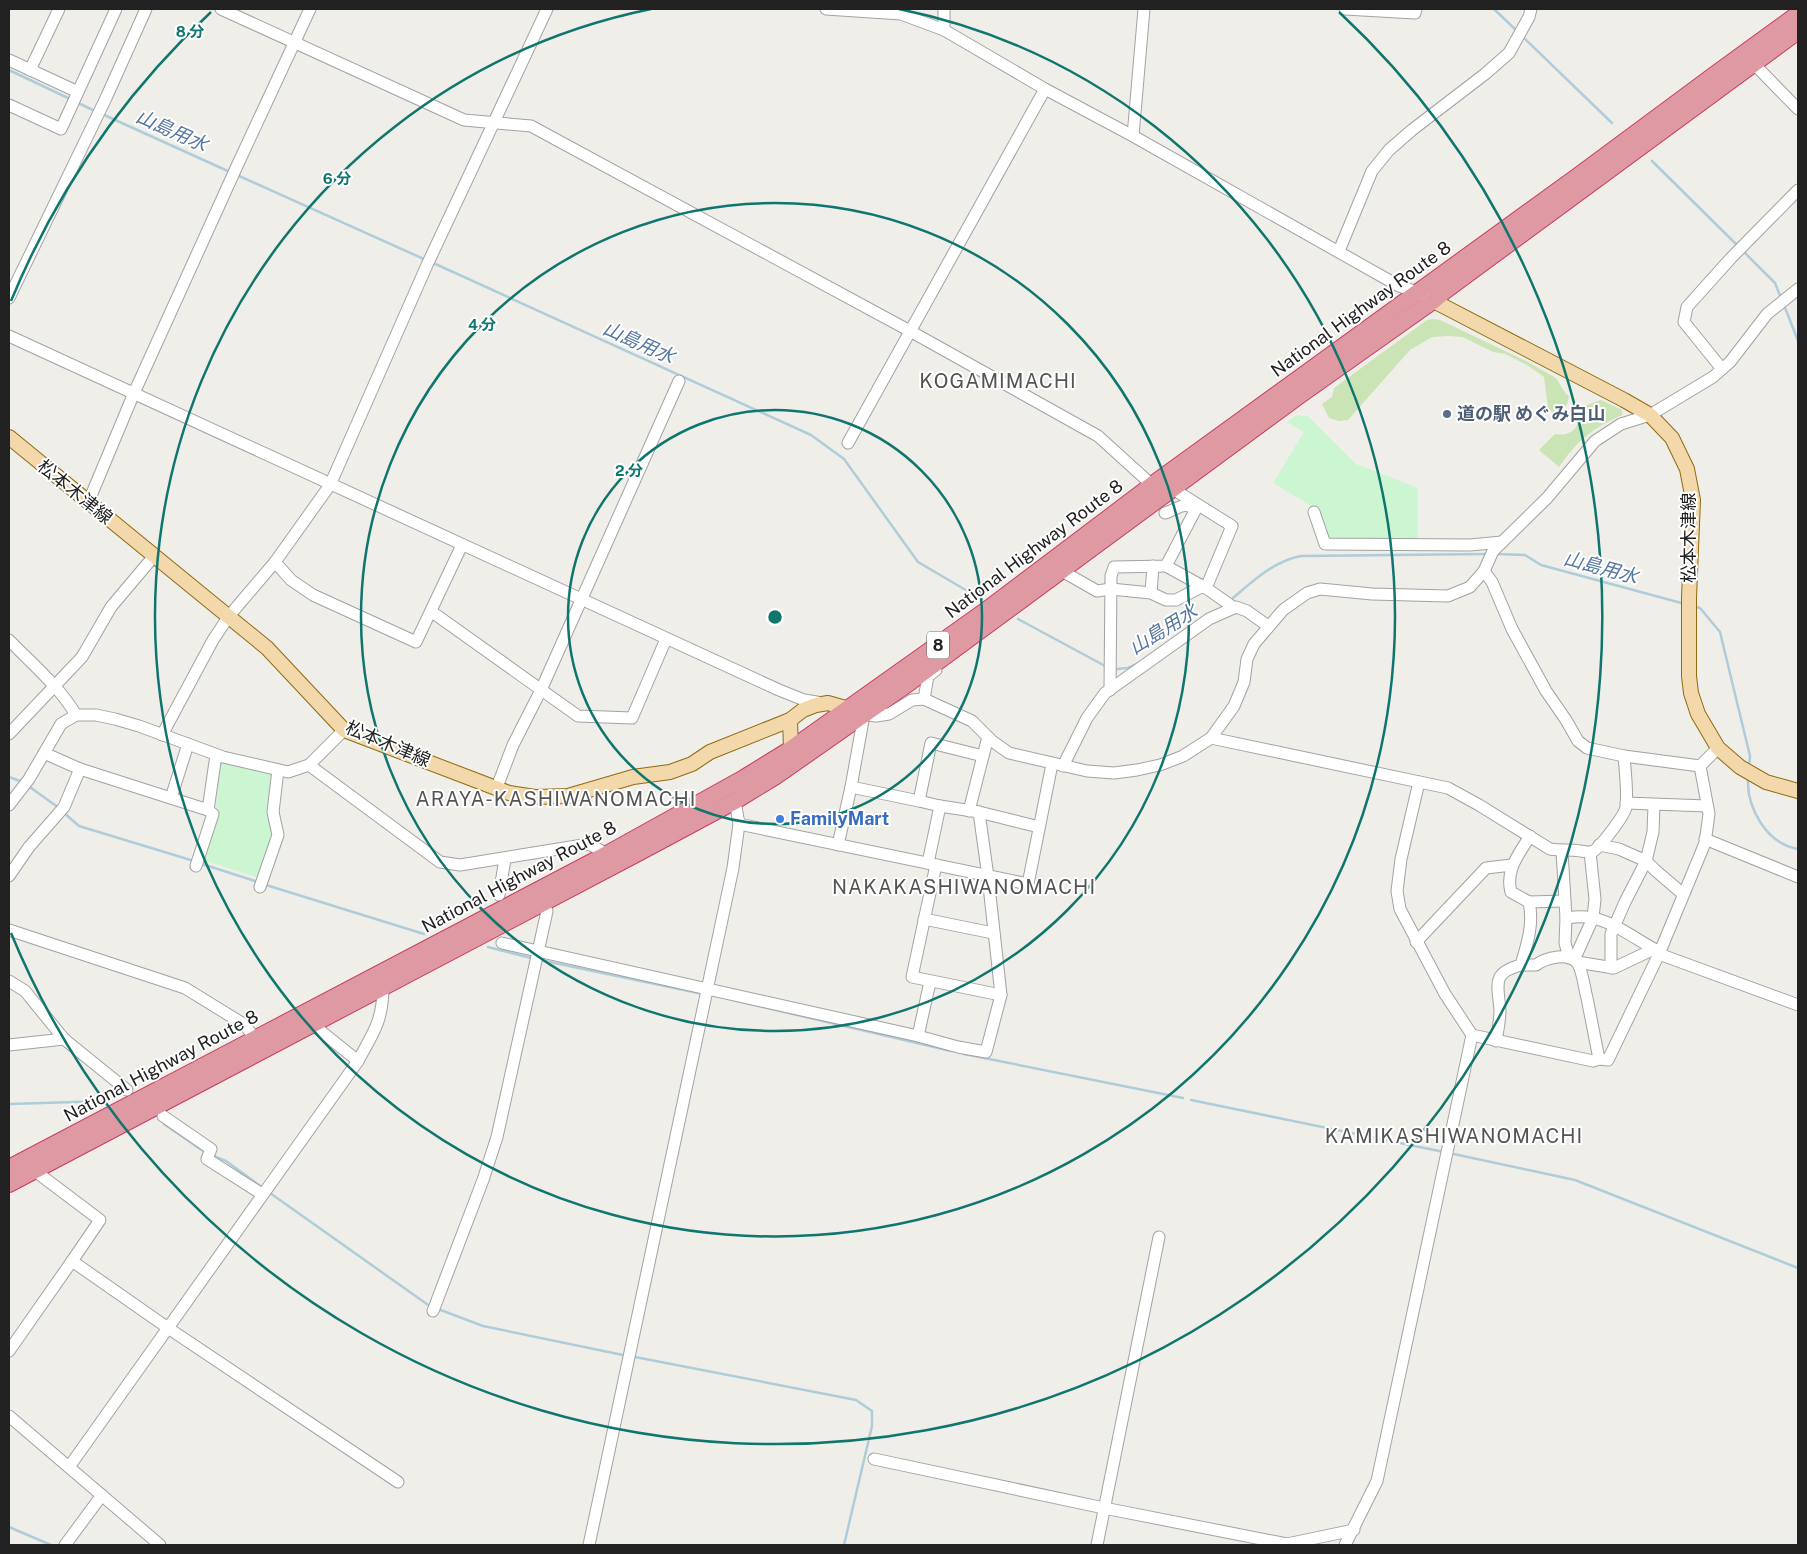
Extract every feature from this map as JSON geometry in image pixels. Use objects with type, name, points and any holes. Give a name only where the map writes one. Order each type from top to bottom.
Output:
[{"type":"highway","name":"National Highway Route 8","points":[[9,1184],[735,801],[776,776],[1144,484],[1571,182],[1798,14]]},
{"type":"highway","name":"National Highway Route 8","points":[[11,1163],[255,1039],[607,854],[744,778],[857,712],[988,624],[1062,571],[1330,374],[1433,301],[1798,31]]},
{"type":"main road","name":"松本木津線","points":[[1417,292],[1650,415],[1672,438],[1687,469],[1692,500],[1689,603],[1689,676],[1691,693],[1703,725],[1718,748],[1766,782],[1798,791]]},
{"type":"main road","name":"松本木津線","points":[[9,437],[267,648],[344,730],[510,794],[535,797],[568,796],[633,777],[682,769],[710,752],[790,720],[803,710],[828,703]]},
{"type":"main road","points":[[828,703],[857,712]]},
{"type":"main road","points":[[790,720],[791,749]]},
{"type":"street","points":[[30,70],[59,9]]},
{"type":"street","points":[[9,105],[61,129],[116,9]]},
{"type":"street","points":[[9,298],[106,98],[146,9]]},
{"type":"street","points":[[221,9],[464,120],[531,126],[910,331],[1098,436],[1144,484]]},
{"type":"street","points":[[88,502],[134,393],[236,166],[310,9]]},
{"type":"street","points":[[162,735],[213,640],[229,616],[275,562],[330,485],[429,262],[547,9]]},
{"type":"street","points":[[826,9],[901,14],[944,30],[1045,90],[1133,136],[1399,286],[1417,292]]},
{"type":"street","points":[[944,9],[944,30]]},
{"type":"street","points":[[1133,136],[1144,9]]},
{"type":"street","points":[[1345,9],[1415,13],[1416,9]]},
{"type":"street","points":[[1339,251],[1372,171],[1389,150],[1412,130],[1485,74],[1509,53],[1531,9]]},
{"type":"street","points":[[9,60],[78,92]]},
{"type":"street","points":[[1754,64],[1798,108]]},
{"type":"street","points":[[848,443],[1045,90]]},
{"type":"street","points":[[1722,369],[1684,322],[1687,307],[1740,248],[1798,190]]},
{"type":"street","points":[[838,845],[851,787],[857,712],[876,716],[890,714],[912,700],[924,698],[972,722],[1009,753],[1086,771],[1114,773],[1138,770],[1160,765],[1183,756],[1211,738],[1234,706],[1244,682],[1248,659],[1254,644],[1283,610],[1307,593],[1320,589],[1372,594],[1448,596],[1470,587],[1484,571],[1492,555],[1502,542],[1547,498],[1595,441],[1621,424],[1650,415],[1714,377],[1730,362],[1767,314],[1798,289]]},
{"type":"street","points":[[9,336],[666,639],[804,700],[828,703]]},
{"type":"street","points":[[497,788],[513,745],[541,690],[679,381]]},
{"type":"street","points":[[1173,489],[1197,507],[1232,526],[1205,588]]},
{"type":"street","points":[[1165,513],[1181,506],[1197,507]]},
{"type":"street","points":[[1166,566],[1197,507]]},
{"type":"street","points":[[1314,512],[1325,544],[1470,544],[1502,542]]},
{"type":"street","points":[[275,562],[291,580],[313,595],[416,642],[432,612],[462,545]]},
{"type":"street","points":[[9,734],[82,657],[111,607],[154,556]]},
{"type":"street","points":[[1151,593],[1153,566]]},
{"type":"street","points":[[1110,690],[1111,576],[1114,567],[1166,566],[1205,588],[1233,607],[1247,611],[1268,626]]},
{"type":"street","points":[[1062,571],[1097,591],[1111,589],[1151,593],[1166,600],[1176,600],[1201,587],[1205,588]]},
{"type":"street","points":[[1484,571],[1492,582],[1512,629],[1546,691],[1578,741],[1587,748],[1624,756],[1700,766]]},
{"type":"street","points":[[739,824],[1028,884],[1039,827],[1058,765],[1105,693],[1209,619],[1233,607]]},
{"type":"street","points":[[432,612],[578,716],[632,718],[666,639]]},
{"type":"street","points":[[924,698],[928,676],[975,641],[988,624]]},
{"type":"street","points":[[9,640],[68,701],[76,715]]},
{"type":"street","points":[[9,805],[29,779],[61,724],[76,715],[96,715],[115,719],[216,755],[288,772],[308,765],[344,730]]},
{"type":"street","points":[[502,943],[706,992],[986,1052],[1001,995],[988,877],[974,811],[988,737]]},
{"type":"street","points":[[1211,738],[1448,788],[1550,849],[1562,851],[1619,849],[1646,861],[1684,894]]},
{"type":"street","points":[[919,800],[931,743],[983,756]]},
{"type":"street","points":[[171,798],[188,744]]},
{"type":"street","points":[[1700,766],[1718,748]]},
{"type":"street","points":[[44,753],[80,769],[208,810],[213,814],[196,866]]},
{"type":"street","points":[[208,810],[216,755]]},
{"type":"street","points":[[1573,960],[1593,918],[1595,849],[1623,815],[1626,807],[1624,756]]},
{"type":"street","points":[[308,765],[440,862],[460,866],[589,844],[607,854]]},
{"type":"street","points":[[1419,782],[1401,859],[1397,891],[1400,909],[1444,994],[1472,1035],[1593,1061],[1599,1059],[1608,1060],[1656,951],[1684,894],[1706,838],[1709,814],[1700,766]]},
{"type":"street","points":[[9,876],[29,847],[61,811],[80,769]]},
{"type":"street","points":[[260,886],[278,835],[273,812],[278,770]]},
{"type":"street","points":[[851,787],[940,806],[974,811],[1039,827]]},
{"type":"street","points":[[589,1545],[733,868],[739,824],[735,801]]},
{"type":"street","points":[[1626,803],[1708,806]]},
{"type":"street","points":[[1611,968],[1611,934],[1624,902],[1646,861],[1653,832],[1654,805]]},
{"type":"street","points":[[940,806],[924,918],[912,977],[1001,995]]},
{"type":"street","points":[[1530,836],[1512,865],[1510,877],[1511,892],[1529,902],[1565,901]]},
{"type":"street","points":[[1706,838],[1798,877]]},
{"type":"street","points":[[1562,851],[1566,918],[1565,943],[1584,985],[1599,1059]]},
{"type":"street","points":[[499,895],[505,859]]},
{"type":"street","points":[[1416,942],[1486,868],[1512,865]]},
{"type":"street","points":[[1522,965],[1531,931],[1532,912],[1529,902]]},
{"type":"street","points":[[434,1307],[483,1180],[497,1136],[547,910],[542,903]]},
{"type":"street","points":[[924,918],[993,933]]},
{"type":"street","points":[[1566,918],[1593,918],[1614,927],[1656,951],[1798,1005]]},
{"type":"street","points":[[9,930],[185,988],[246,1025],[255,1039]]},
{"type":"street","points":[[1496,1041],[1500,1021],[1496,988],[1500,977],[1509,968],[1522,965],[1532,966],[1543,959],[1558,957],[1614,968],[1656,951]]},
{"type":"street","points":[[9,981],[25,990],[64,1039],[127,1090]]},
{"type":"street","points":[[918,1036],[930,982]]},
{"type":"street","points":[[69,1467],[358,1061],[381,1017],[383,987]]},
{"type":"street","points":[[312,1024],[358,1061]]},
{"type":"street","points":[[1345,1545],[1377,1481],[1472,1035]]},
{"type":"street","points":[[9,1045],[64,1039]]},
{"type":"street","points":[[164,1116],[211,1149],[208,1160],[264,1191]]},
{"type":"street","points":[[9,1351],[100,1220],[35,1171]]},
{"type":"street","points":[[1097,1545],[1159,1237]]},
{"type":"street","points":[[72,1261],[168,1328],[398,1482]]},
{"type":"street","points":[[9,1416],[160,1545]]},
{"type":"street","points":[[874,1459],[1104,1508],[1287,1544],[1354,1530]]},
{"type":"street","points":[[65,1545],[102,1495]]},
{"type":"green space","points":[[1427,320],[1440,320],[1528,362],[1556,378],[1569,396],[1565,408],[1559,413],[1555,413],[1548,408],[1544,377],[1527,365],[1505,354],[1493,352],[1463,337],[1448,336],[1432,337],[1410,350],[1348,420],[1339,421],[1329,418],[1322,404],[1332,397],[1334,388]]},
{"type":"green space","points":[[1601,400],[1622,410],[1622,415],[1593,430],[1572,449],[1559,467],[1539,450],[1555,434],[1563,435],[1573,431],[1587,405]]},
{"type":"green space","points":[[1297,415],[1308,416],[1356,464],[1418,488],[1418,541],[1330,541],[1326,538],[1315,508],[1273,483],[1304,432],[1287,422]]},
{"type":"green space","points":[[220,762],[275,774],[274,832],[259,878],[203,860],[218,810],[216,805]]},
{"type":"waterway","points":[[1494,9],[1518,32]]},
{"type":"waterway","points":[[1522,36],[1612,123]]},
{"type":"waterway","name":"山島用水","points":[[9,70],[68,98]]},
{"type":"waterway","name":"山島用水","points":[[78,103],[95,111]]},
{"type":"waterway","name":"山島用水","points":[[102,114],[230,172]]},
{"type":"waterway","points":[[1652,161],[1739,247]]},
{"type":"waterway","name":"山島用水","points":[[237,175],[426,260]]},
{"type":"waterway","points":[[1743,251],[1775,283],[1781,298]]},
{"type":"waterway","name":"山島用水","points":[[431,262],[811,435],[844,459],[918,562],[981,599]]},
{"type":"waterway","points":[[1784,305],[1798,341]]},
{"type":"waterway","name":"山島用水","points":[[1233,598],[1273,567],[1301,556],[1488,554]]},
{"type":"waterway","name":"山島用水","points":[[1496,554],[1525,555],[1541,565],[1685,604]]},
{"type":"waterway","name":"山島用水","points":[[1693,606],[1700,608],[1720,632],[1750,756],[1749,767]]},
{"type":"waterway","name":"山島用水","points":[[1018,619],[1107,667]]},
{"type":"waterway","name":"山島用水","points":[[1117,669],[1128,668],[1137,664]]},
{"type":"waterway","points":[[9,777],[23,782]]},
{"type":"waterway","name":"山島用水","points":[[1748,777],[1751,801],[1761,823],[1777,840],[1787,846],[1798,849]]},
{"type":"waterway","points":[[27,785],[59,808]]},
{"type":"waterway","points":[[63,812],[79,826],[194,861]]},
{"type":"waterway","points":[[202,864],[255,881]]},
{"type":"waterway","points":[[266,885],[424,934]]},
{"type":"waterway","points":[[488,947],[531,958]]},
{"type":"waterway","points":[[540,960],[703,994]]},
{"type":"waterway","points":[[733,1000],[951,1051]]},
{"type":"waterway","points":[[964,1054],[1183,1098]]},
{"type":"waterway","points":[[1191,1100],[1444,1152]]},
{"type":"waterway","points":[[9,1104],[109,1101]]},
{"type":"waterway","points":[[164,1124],[206,1153]]},
{"type":"waterway","points":[[1449,1153],[1575,1180],[1798,1268]]},
{"type":"waterway","points":[[211,1155],[226,1161],[263,1188]]},
{"type":"waterway","points":[[270,1193],[431,1307]]},
{"type":"waterway","points":[[438,1309],[483,1326],[623,1355]]},
{"type":"waterway","points":[[635,1357],[856,1400],[872,1411],[872,1426],[844,1545]]},
{"type":"waterway","points":[[9,1527],[51,1545]]},
{"type":"place","name":"道の駅 めぐみ白山","points":[[1447,414]]},
{"type":"place","name":"FamilyMart","points":[[780,819]]},
{"type":"district","name":"KOGAMIMACHI","points":[[998,381]]},
{"type":"district","name":"ARAYA-KASHIWANOMACHI","points":[[556,799]]},
{"type":"district","name":"NAKAKASHIWANOMACHI","points":[[964,887]]},
{"type":"district","name":"KAMIKASHIWANOMACHI","points":[[1454,1136]]}]
